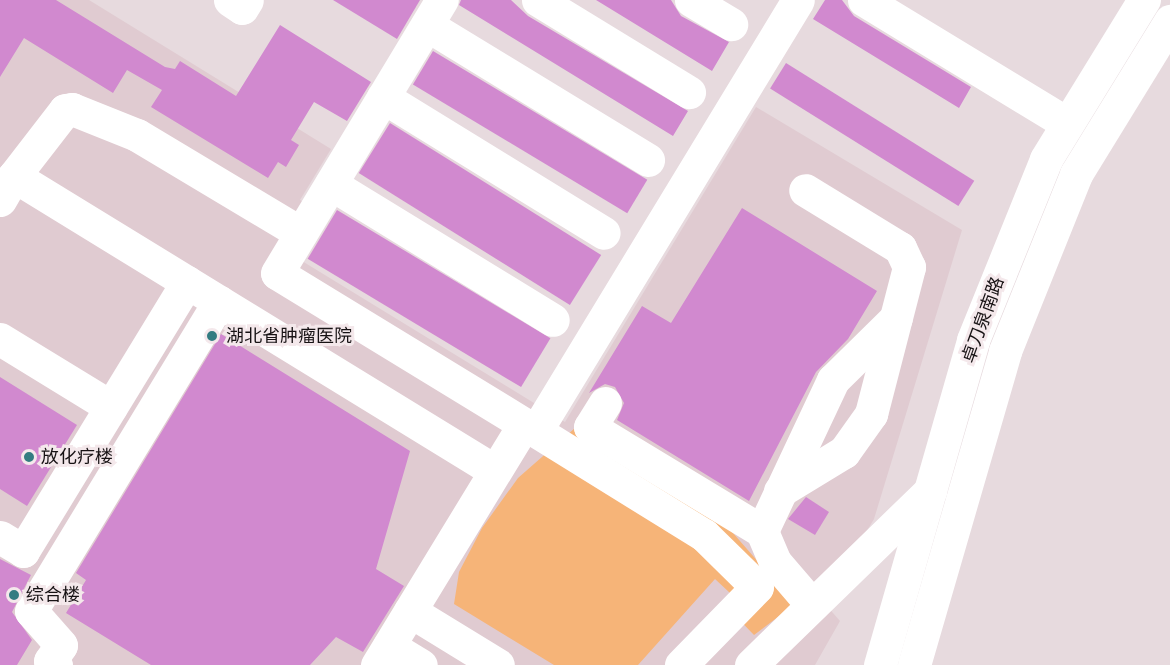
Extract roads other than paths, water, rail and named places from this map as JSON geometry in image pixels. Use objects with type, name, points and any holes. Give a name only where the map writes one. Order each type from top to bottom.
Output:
[{"type":"street","points":[[230,0],[243,8],[248,0]]},
{"type":"street","points":[[538,0],[688,92]]},
{"type":"street","points":[[691,0],[731,24]]},
{"type":"street","points":[[421,665],[383,655],[495,471],[530,428],[798,0]]},
{"type":"street","points":[[864,0],[1066,123]]},
{"type":"street","name":"卓刀泉南路","points":[[880,665],[973,340],[1046,159],[1066,123],[1144,0]]},
{"type":"street","points":[[648,160],[435,13],[277,273],[704,535],[757,587],[681,665]]},
{"type":"street","name":"卓刀泉南路","points":[[914,665],[1005,351],[1076,174],[1170,21]]},
{"type":"street","points":[[383,98],[604,233]]},
{"type":"street","points":[[301,233],[137,135],[72,110],[65,110],[7,188],[187,282],[495,471]]},
{"type":"street","points":[[331,184],[553,320]]},
{"type":"street","points":[[780,491],[828,466],[854,441],[870,414],[896,318],[907,255],[805,190]]},
{"type":"street","points":[[0,537],[23,551],[187,282]]},
{"type":"street","points":[[56,665],[50,662],[61,645],[31,611],[219,302]]},
{"type":"street","points":[[762,531],[833,380],[896,318]]},
{"type":"street","points":[[0,339],[111,407]]},
{"type":"street","points":[[605,403],[590,427],[762,531],[775,562],[812,605]]},
{"type":"street","points":[[751,665],[932,489]]},
{"type":"street","points":[[410,611],[498,665]]},
{"type":"place","name":"湖北省肿瘤医院","points":[[212,336]]},
{"type":"place","name":"放化疗楼","points":[[29,457]]},
{"type":"place","name":"综合楼","points":[[14,595]]}]
